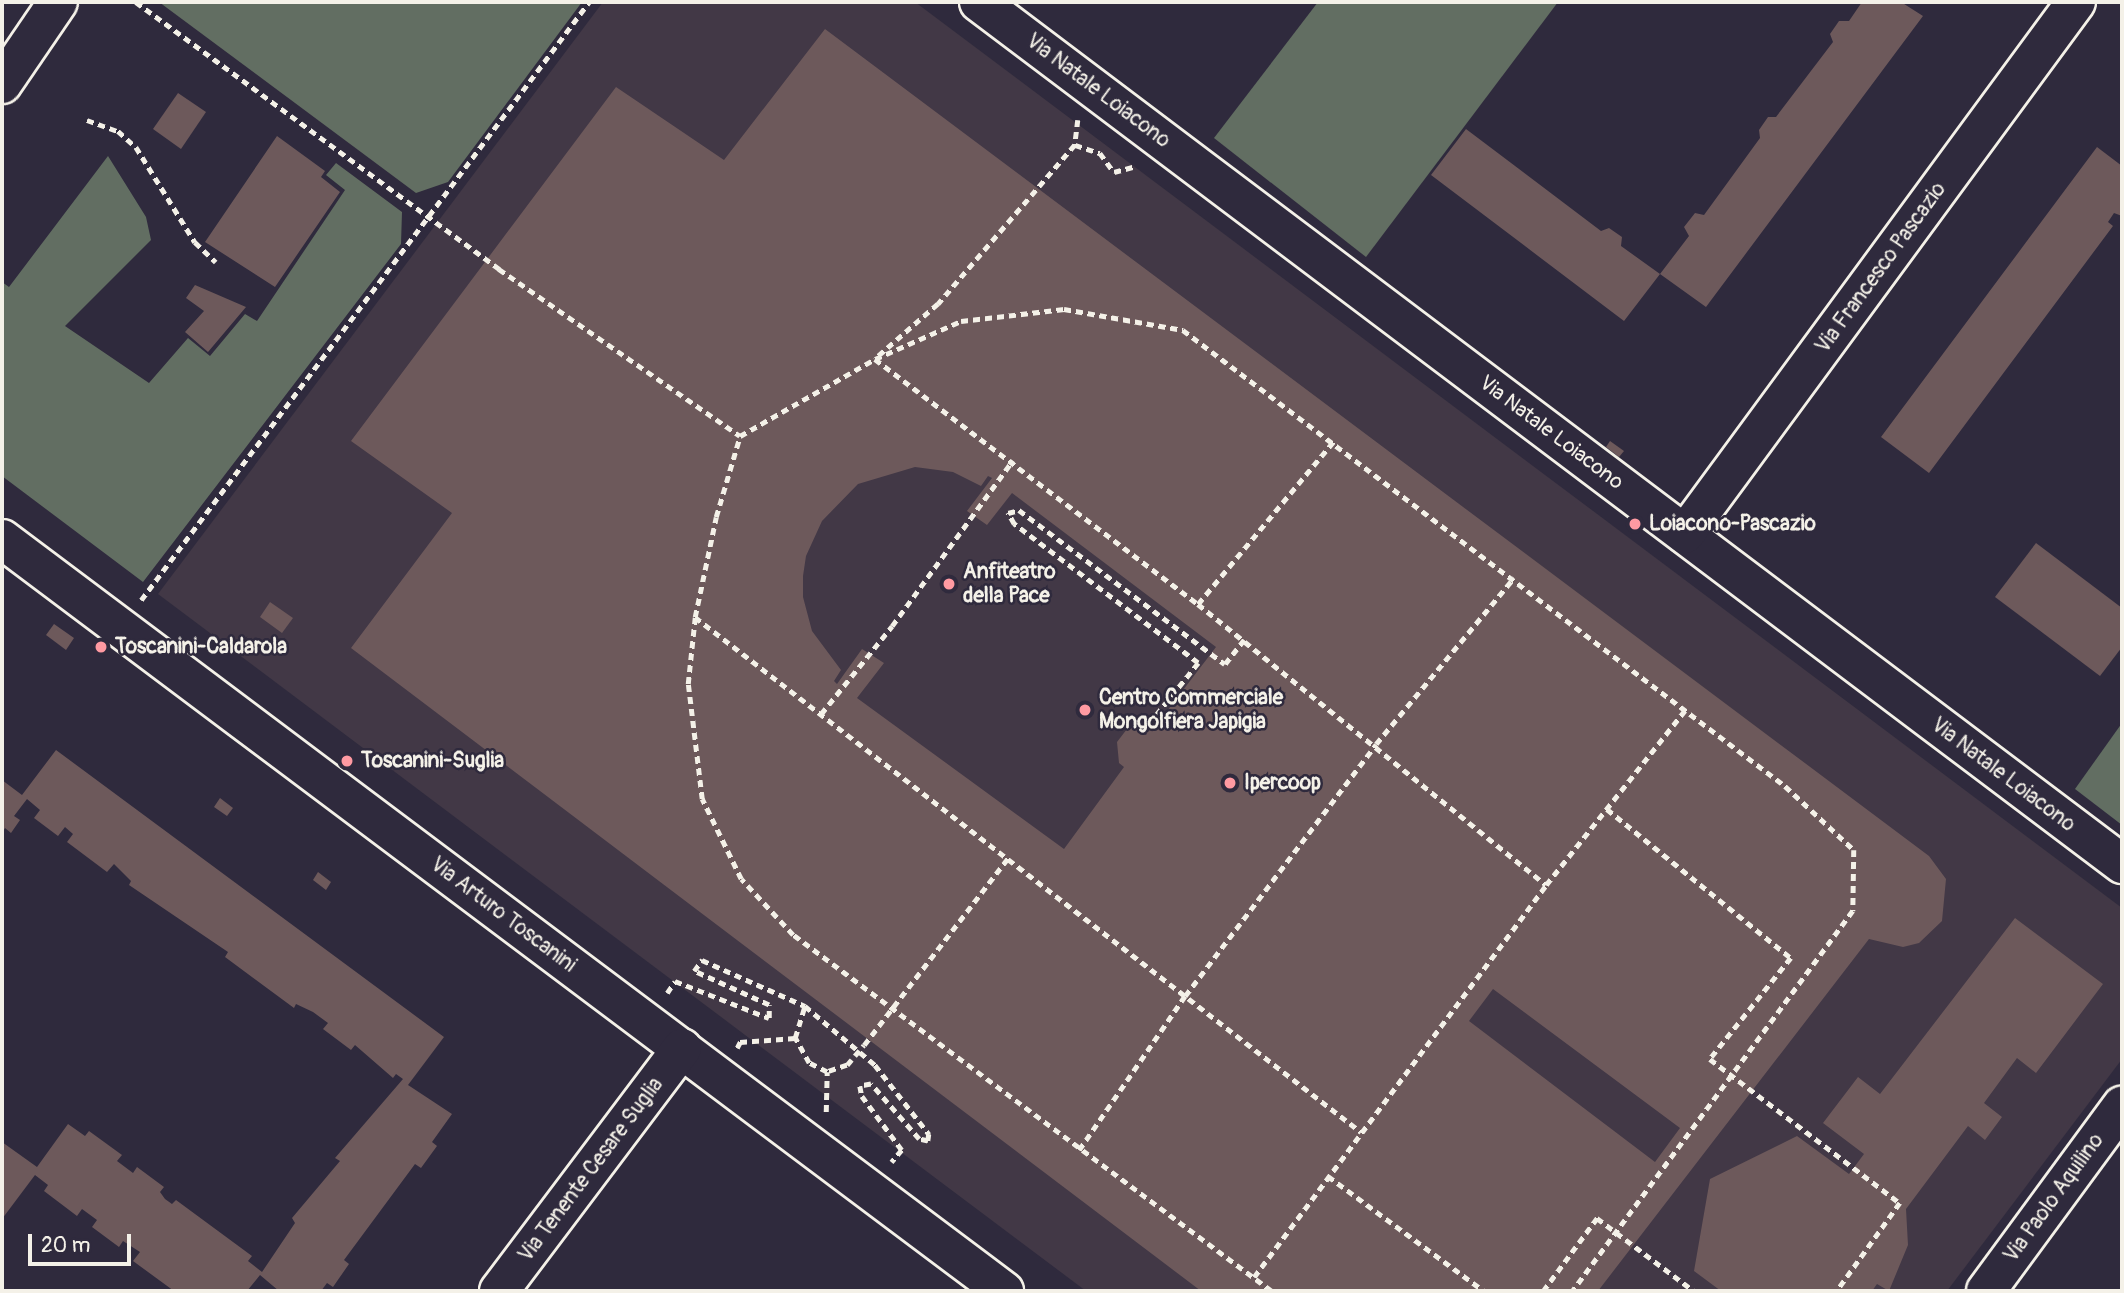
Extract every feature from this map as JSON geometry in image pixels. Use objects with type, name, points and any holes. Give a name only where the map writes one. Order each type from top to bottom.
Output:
[{"type":"street","points":[[2,84],[58,2]]},
{"type":"street","name":"Via Natale Loiacono","points":[[979,2],[2122,864]]},
{"type":"street","name":"Via Francesco Pascazio","points":[[1685,534],[2076,2]]},
{"type":"street","name":"Via Arturo Toscanini","points":[[2,539],[1004,1291]]},
{"type":"street","name":"Via Tenente Cesare Suglia","points":[[499,1291],[682,1048]]},
{"type":"street","name":"Via Paolo Aquilino","points":[[1986,1291],[2122,1106]]},
{"type":"path","points":[[136,2],[499,269],[740,436]]},
{"type":"path","points":[[121,626],[430,218],[589,2]]},
{"type":"path","points":[[87,120],[118,131],[136,147],[195,242],[216,262]]},
{"type":"path","points":[[875,359],[938,304],[1075,145],[1100,153],[1114,172]]},
{"type":"path","points":[[1271,1291],[793,935],[741,879],[702,799],[688,684],[695,617],[716,517],[740,436],[875,359],[961,321],[1064,309],[1183,330],[1334,441],[1785,786],[1854,850],[1853,911],[1573,1291]]},
{"type":"path","points":[[875,359],[1013,460],[1244,640],[1376,744],[1546,886]]},
{"type":"path","points":[[1198,604],[1334,441]]},
{"type":"path","points":[[821,714],[1013,460]]},
{"type":"path","points":[[1156,715],[1198,663],[1014,524],[1008,513],[1019,510],[1225,664],[1244,640]]},
{"type":"path","points":[[1079,1150],[1185,996],[1376,744],[1514,578]]},
{"type":"path","points":[[695,617],[1361,1132]]},
{"type":"path","points":[[1254,1277],[1546,886],[1685,709]]},
{"type":"path","points":[[1607,809],[1676,870],[1791,958],[1710,1059],[1900,1203],[1837,1291]]},
{"type":"path","points":[[805,1006],[795,1038],[809,1063],[827,1072],[846,1065],[1008,858]]},
{"type":"path","points":[[647,1023],[676,981],[769,1018],[769,1005],[694,971],[702,960],[769,987],[805,1006],[875,1065],[929,1134],[928,1141],[919,1139],[871,1084],[860,1086],[862,1096],[902,1150],[870,1191]]},
{"type":"path","points":[[740,1042],[795,1038]]},
{"type":"path","points":[[827,1072],[829,1109]]},
{"type":"path","points":[[1328,1176],[1484,1291]]},
{"type":"path","points":[[1544,1291],[1597,1218],[1694,1291]]},
{"type":"shaded area","name":"Centro Commerciale Mongolfiera Japigia","points":[[603,2],[915,2],[2122,908],[2122,1059],[1947,1291],[1086,1291],[158,594]]},
{"type":"green space","points":[[159,2],[582,2],[448,182],[416,193]]},
{"type":"green space","points":[[1318,2],[1558,2],[1366,257],[1214,138]]},
{"type":"green space","points":[[108,156],[146,217],[151,240],[65,326],[149,383],[188,338],[210,356],[245,314],[257,321],[345,190],[326,175],[336,163],[402,212],[401,244],[143,582],[2,476],[2,282],[9,287]]},
{"type":"green space","points":[[2122,723],[2122,825],[2075,789]]},
{"type":"building","points":[[1862,2],[1901,2],[1923,16],[1706,307],[1660,274],[1689,236],[1684,227],[1695,213],[1704,215],[1760,138],[1759,130],[1768,117],[1776,117],[1833,42],[1830,34],[1839,21],[1849,21]]},
{"type":"building","name":"Centro Commerciale Mongolfiera Japigia","points":[[825,29],[1929,856],[1946,879],[1942,921],[1919,943],[1903,947],[1869,939],[1598,1291],[1201,1291],[351,648],[452,513],[351,441],[616,87],[724,160]],"holes":[[[915,467],[953,472],[981,486],[988,476],[992,478],[967,511],[987,525],[1012,493],[1216,647],[1154,728],[1148,723],[1127,729],[1117,742],[1119,763],[1124,767],[1064,849],[857,698],[884,663],[862,649],[837,684],[834,681],[841,670],[812,631],[803,597],[803,576],[806,556],[822,521],[858,484]],[[1493,989],[1680,1128],[1655,1162],[1469,1021]]]},
{"type":"building","points":[[178,93],[206,112],[181,149],[153,129]]},
{"type":"building","points":[[1466,129],[1601,231],[1609,228],[1622,237],[1621,246],[1660,274],[1624,321],[1431,175]]},
{"type":"building","points":[[277,136],[325,171],[321,177],[340,192],[275,287],[205,242]]},
{"type":"building","points":[[2097,147],[2122,166],[2122,216],[2114,213],[2108,222],[2113,226],[1929,473],[1881,437]]},
{"type":"building","points":[[195,285],[246,307],[208,352],[185,332],[204,311],[186,298]]},
{"type":"building","points":[[1610,441],[1624,451],[1619,457],[1606,447]]},
{"type":"building","points":[[2036,543],[2122,608],[2122,647],[2100,676],[1995,597]]},
{"type":"building","points":[[270,602],[293,618],[282,633],[260,617]]},
{"type":"building","points":[[54,624],[74,638],[66,650],[46,635]]},
{"type":"building","points":[[56,750],[444,1037],[408,1085],[452,1114],[432,1142],[437,1146],[421,1168],[415,1164],[344,1260],[349,1264],[333,1287],[327,1283],[321,1291],[279,1291],[260,1275],[247,1291],[174,1291],[133,1261],[140,1252],[123,1241],[119,1247],[92,1227],[97,1220],[82,1209],[77,1216],[44,1191],[48,1185],[35,1175],[2,1219],[2,1142],[37,1167],[68,1124],[85,1136],[89,1131],[122,1155],[117,1161],[133,1173],[137,1167],[164,1187],[160,1192],[165,1199],[172,1204],[176,1200],[252,1256],[248,1261],[262,1272],[295,1223],[292,1218],[340,1161],[335,1158],[403,1079],[396,1074],[393,1078],[355,1045],[351,1050],[323,1029],[328,1023],[296,1004],[294,1008],[225,957],[228,952],[129,885],[131,881],[114,864],[107,872],[67,842],[73,834],[65,827],[58,836],[34,818],[40,810],[27,799],[14,816],[20,820],[11,833],[5,828],[2,833],[2,780],[22,795]]},
{"type":"building","points":[[220,798],[233,808],[227,816],[214,807]]},
{"type":"building","points":[[318,872],[331,882],[326,890],[313,880]]},
{"type":"building","points":[[2015,918],[2103,984],[2036,1073],[2017,1058],[1984,1103],[2002,1117],[1985,1140],[1968,1126],[1906,1209],[1908,1245],[1889,1291],[1877,1284],[1872,1291],[1721,1291],[1694,1271],[1710,1179],[1797,1136],[1849,1174],[1864,1154],[1823,1123],[1858,1077],[1880,1094]]},
{"type":"place","name":"Loiacono-Pascazio","points":[[1635,524]]},
{"type":"place","name":"Anfiteatro della Pace","points":[[949,584]]},
{"type":"place","name":"Toscanini-Caldarola","points":[[101,647]]},
{"type":"place","name":"Centro Commerciale Mongolfiera Japigia","points":[[1085,710]]},
{"type":"place","name":"Toscanini-Suglia","points":[[347,761]]},
{"type":"place","name":"Ipercoop","points":[[1230,783]]}]
